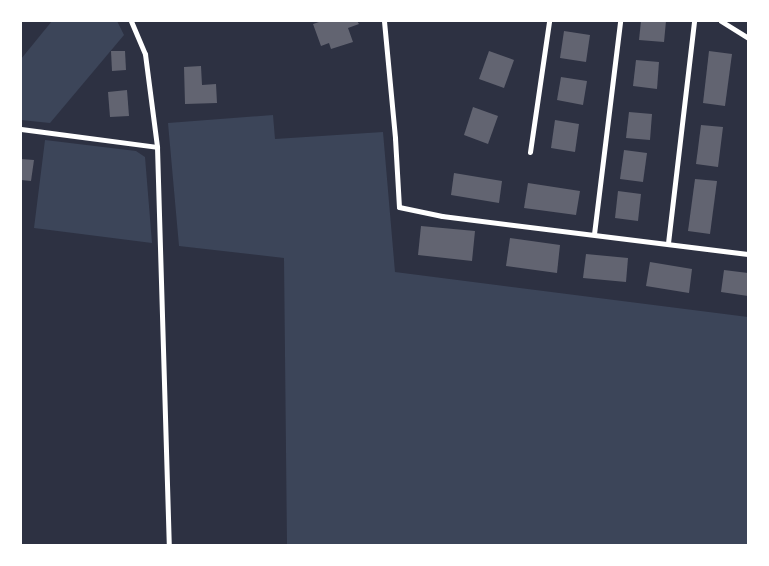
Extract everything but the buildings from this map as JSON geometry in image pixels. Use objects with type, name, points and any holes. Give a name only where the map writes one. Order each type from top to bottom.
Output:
[{"type":"street","points":[[131,21],[145,54],[157,147],[169,545]]},
{"type":"street","points":[[384,21],[395,138],[399,207],[442,216],[748,254]]},
{"type":"street","points":[[530,152],[549,21]]},
{"type":"street","points":[[594,234],[620,21]]},
{"type":"street","points":[[668,243],[694,21]]},
{"type":"street","points":[[722,21],[748,38]]},
{"type":"street","points":[[21,129],[157,147]]},
{"type":"shaded area","points":[[52,21],[117,21],[124,35],[50,123],[21,120],[21,59]]},
{"type":"shaded area","points":[[273,115],[275,139],[383,132],[395,272],[748,317],[748,545],[287,545],[284,258],[179,246],[168,123]]},
{"type":"shaded area","points":[[45,140],[136,151],[145,157],[152,243],[34,228]]}]
